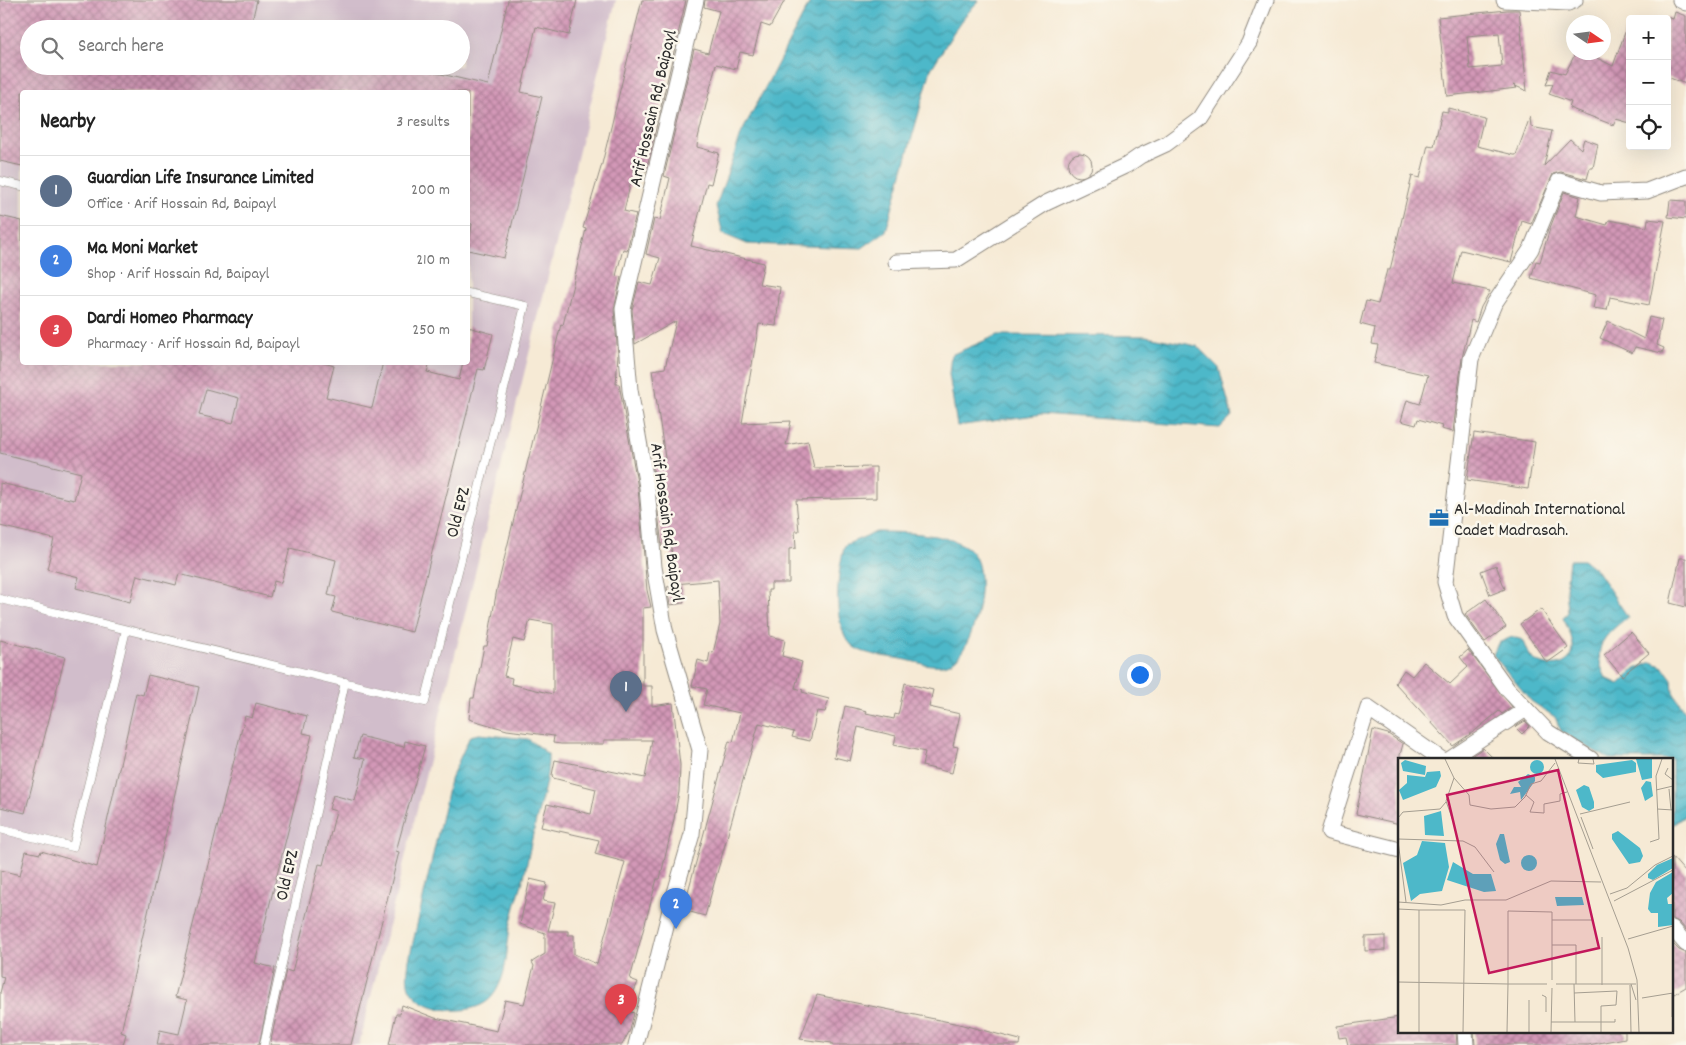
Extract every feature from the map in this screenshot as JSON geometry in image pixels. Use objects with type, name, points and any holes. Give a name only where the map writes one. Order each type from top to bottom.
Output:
[{"type":"street","name":"Arif Hossain Rd, Baipayl","points":[[636,1045],[670,910],[692,834],[700,750],[665,630],[654,568],[647,488],[630,390],[623,309],[696,0]]},
{"type":"street","points":[[896,262],[956,260],[1046,202],[1127,165],[1140,156],[1166,144],[1200,119],[1249,43],[1266,0]]},
{"type":"street","points":[[1504,0],[1568,3],[1575,0]]},
{"type":"street","points":[[1680,0],[1686,3]]},
{"type":"street","points":[[1589,758],[1548,732],[1508,690],[1455,616],[1445,582],[1471,359],[1494,304],[1531,248],[1559,181],[1601,193],[1647,191],[1686,176]]},
{"type":"street","points":[[1398,849],[1329,832],[1368,708],[1440,758]]},
{"type":"street","points":[[1452,758],[1526,709]]},
{"type":"street","points":[[1674,930],[1686,944]]},
{"type":"street","points":[[1465,1032],[1466,1045]]},
{"type":"lane","points":[[0,181],[20,186]]},
{"type":"lane","name":"Old EPZ","points":[[0,600],[425,702],[525,306],[470,293]]},
{"type":"lane","points":[[0,829],[73,847],[126,630]]},
{"type":"lane","name":"Old EPZ","points":[[264,1044],[344,682]]},
{"type":"shaded area","points":[[0,0],[616,0],[359,1045],[0,1045]]},
{"type":"water","points":[[811,0],[979,0],[960,22],[931,69],[886,231],[862,248],[747,244],[723,234],[716,206],[742,132]]},
{"type":"water","points":[[998,335],[1146,336],[1197,346],[1219,368],[1232,416],[1220,428],[1042,414],[957,426],[949,374],[951,355]]},
{"type":"water","points":[[876,532],[937,536],[968,548],[975,558],[979,572],[980,588],[978,606],[968,641],[961,654],[952,662],[942,665],[930,665],[864,652],[849,643],[839,618],[838,586],[842,556],[845,545]]},
{"type":"water","points":[[1569,560],[1583,560],[1595,568],[1628,617],[1612,630],[1602,643],[1600,658],[1606,678],[1619,684],[1635,669],[1652,662],[1663,667],[1672,679],[1673,692],[1686,713],[1686,815],[1674,824],[1674,758],[1607,758],[1575,740],[1561,731],[1555,717],[1531,701],[1493,655],[1498,643],[1512,637],[1523,640],[1532,658],[1537,662],[1556,665],[1562,664],[1567,660],[1571,656],[1573,645],[1563,618],[1568,612],[1566,589]]},
{"type":"water","points":[[479,734],[528,739],[548,754],[547,772],[524,877],[511,922],[506,962],[499,986],[486,1002],[476,1007],[450,1010],[437,1008],[415,996],[409,987],[407,977],[409,960],[450,780],[470,736]]},
{"type":"building","points":[[0,0],[257,0],[252,20],[20,20],[20,75],[445,75],[488,85],[508,0],[577,0],[569,35],[536,27],[521,92],[542,97],[504,258],[470,250],[472,224],[470,224],[470,90],[20,90],[20,166],[0,161]]},
{"type":"building","points":[[642,0],[686,0],[646,171],[634,168],[624,211],[636,214],[627,250],[623,249],[616,276],[621,277],[614,310],[618,354],[616,384],[619,384],[638,488],[647,590],[651,607],[643,608],[643,686],[652,686],[652,706],[673,703],[680,765],[679,792],[660,879],[657,879],[630,979],[638,982],[626,1010],[634,1013],[630,1030],[622,1045],[389,1045],[396,1014],[400,1014],[402,1005],[435,1018],[497,1031],[505,1000],[524,1004],[534,966],[532,962],[545,954],[545,933],[520,924],[530,879],[547,883],[543,901],[555,903],[548,931],[568,931],[568,935],[574,935],[574,954],[597,964],[625,862],[595,854],[599,840],[541,827],[547,804],[591,814],[596,789],[553,778],[555,760],[645,778],[652,740],[604,740],[604,744],[561,744],[553,743],[554,736],[507,730],[469,719],[471,698],[474,698],[484,646],[487,646],[497,589],[586,229],[583,228],[602,164]],"holes":[[[530,620],[553,624],[553,694],[511,684],[512,678],[504,676],[513,639],[524,642]]]},
{"type":"building","points":[[705,0],[785,0],[770,27],[761,24],[753,55],[740,52],[736,69],[716,64],[697,147],[719,153],[711,184],[707,183],[691,246],[764,263],[759,284],[780,287],[776,326],[759,324],[742,423],[791,421],[786,445],[808,441],[814,468],[876,467],[876,498],[796,500],[799,531],[795,531],[796,548],[789,549],[789,583],[771,583],[771,590],[768,590],[770,636],[785,640],[782,656],[802,662],[795,688],[803,690],[802,692],[829,699],[825,712],[817,711],[810,741],[792,737],[794,732],[759,723],[705,916],[683,910],[729,741],[733,742],[740,713],[703,705],[707,689],[692,686],[698,660],[708,663],[710,652],[713,653],[720,624],[718,580],[675,584],[671,546],[662,547],[652,460],[665,458],[652,370],[665,368],[676,321],[635,344],[632,310],[639,282],[652,285],[660,258],[646,254],[654,219],[660,220],[670,178],[664,176],[694,49],[708,53],[719,11],[704,7]]},
{"type":"building","points":[[1519,10],[1527,91],[1513,85],[1517,88],[1447,96],[1438,17]],"holes":[[[1499,33],[1502,66],[1470,69],[1467,36]]]},
{"type":"building","points":[[1675,12],[1686,16],[1686,84],[1671,78],[1671,18],[1673,19]]},
{"type":"building","points":[[1626,30],[1626,122],[1616,119],[1613,125],[1569,108],[1571,102],[1549,94],[1553,84],[1546,85],[1551,70],[1565,74],[1572,60],[1601,60],[1613,66]]},
{"type":"building","points":[[1448,108],[1484,117],[1477,146],[1514,155],[1516,155],[1530,117],[1531,127],[1552,131],[1544,166],[1570,139],[1581,149],[1584,139],[1598,144],[1593,168],[1590,168],[1587,179],[1561,172],[1553,174],[1531,224],[1522,221],[1511,262],[1461,250],[1453,283],[1490,291],[1481,307],[1476,322],[1471,320],[1462,358],[1453,432],[1441,429],[1442,426],[1418,419],[1416,425],[1401,421],[1407,400],[1420,404],[1428,375],[1374,363],[1378,345],[1372,344],[1375,328],[1360,324],[1366,301],[1378,304],[1387,270],[1390,270],[1412,176],[1420,178],[1428,145],[1434,146],[1442,111],[1448,112]]},
{"type":"building","points":[[1080,153],[1085,154],[1091,160],[1091,170],[1085,176],[1080,177],[1075,176],[1069,170],[1068,165],[1069,160],[1075,154]]},
{"type":"building","points":[[1564,192],[1580,197],[1576,216],[1607,225],[1609,220],[1647,227],[1648,219],[1665,221],[1649,305],[1610,297],[1607,310],[1593,308],[1596,295],[1531,278],[1536,261],[1540,262],[1550,228]]},
{"type":"building","points":[[1670,200],[1686,201],[1686,219],[1668,217]]},
{"type":"building","points":[[0,216],[20,221],[20,365],[331,365],[334,366],[326,397],[372,408],[382,365],[429,365],[427,372],[459,380],[462,365],[470,365],[470,328],[493,334],[484,370],[478,369],[412,632],[332,612],[336,597],[328,595],[336,560],[290,548],[281,583],[274,581],[270,597],[179,574],[176,585],[137,575],[130,602],[76,588],[79,577],[47,569],[54,539],[0,526],[0,483],[74,500],[81,473],[0,453]],"holes":[[[206,389],[239,398],[233,423],[199,415]]]},
{"type":"building","points":[[1649,317],[1662,320],[1657,345],[1664,348],[1662,353],[1635,347],[1632,353],[1600,338],[1608,321],[1644,339]]},
{"type":"building","points":[[1474,433],[1535,442],[1528,489],[1467,480]]},
{"type":"building","points":[[1680,558],[1686,558],[1686,607],[1670,603]]},
{"type":"building","points":[[1496,565],[1505,589],[1490,595],[1481,571]]},
{"type":"building","points":[[682,585],[684,603],[670,605],[667,587]]},
{"type":"building","points":[[1486,599],[1506,627],[1485,642],[1465,614]]},
{"type":"building","points":[[1541,609],[1568,648],[1547,663],[1520,624]]},
{"type":"building","points":[[1631,632],[1649,653],[1622,676],[1604,655]]},
{"type":"building","points":[[0,640],[65,657],[25,813],[0,807]]},
{"type":"building","points":[[1468,650],[1512,707],[1502,714],[1499,711],[1453,746],[1395,683],[1404,670],[1412,676],[1424,662],[1450,684],[1468,667],[1460,657]]},
{"type":"building","points":[[148,675],[199,687],[121,1032],[126,1034],[123,1045],[0,1045],[0,993],[4,977],[0,976],[0,870],[20,875],[26,851],[40,854],[41,851],[97,867],[136,693],[143,695]]},
{"type":"building","points":[[905,683],[933,690],[929,707],[960,714],[953,746],[958,747],[952,773],[922,766],[925,752],[894,745],[896,736],[858,727],[850,761],[834,757],[845,706],[894,719],[895,714],[898,715]]},
{"type":"building","points":[[256,703],[307,716],[303,733],[312,735],[255,963],[275,968],[259,1045],[157,1045],[160,1030],[179,1034],[187,1000],[175,997],[245,716],[252,718]]},
{"type":"building","points":[[1525,721],[1530,726],[1522,734],[1515,727]]},
{"type":"building","points":[[1373,730],[1388,734],[1403,744],[1400,758],[1398,758],[1398,824],[1356,814]]},
{"type":"building","points":[[360,736],[404,747],[405,741],[425,746],[396,851],[399,852],[351,1045],[270,1045],[286,970],[292,972],[319,864],[323,865],[336,811],[329,809],[333,795],[355,801],[365,759],[354,757]]},
{"type":"building","points":[[1483,748],[1493,758],[1468,758]]},
{"type":"building","points":[[1674,859],[1686,873],[1686,930],[1679,922],[1674,920]]},
{"type":"building","points":[[1385,936],[1385,950],[1365,951],[1365,937]]},
{"type":"building","points":[[1674,945],[1686,953],[1686,987],[1674,994]]},
{"type":"building","points":[[817,995],[959,1024],[1020,1040],[1019,1045],[832,1045],[832,1043],[800,1039]]},
{"type":"building","points":[[1398,1017],[1398,1032],[1456,1032],[1457,1045],[1348,1045],[1346,1037],[1339,1038],[1337,1026]]},
{"type":"building","points":[[1474,1032],[1625,1032],[1625,1038],[1588,1045],[1475,1045]]},
{"type":"place","name":"Al-Madinah International Cadet Madrasah.","points":[[1439,518]]},
{"type":"place","name":"Guardian Life Insurance Limited","points":[[626,712]]},
{"type":"place","name":"Ma Moni Market","points":[[676,929]]},
{"type":"place","name":"Dardi Homeo Pharmacy","points":[[621,1025]]}]
